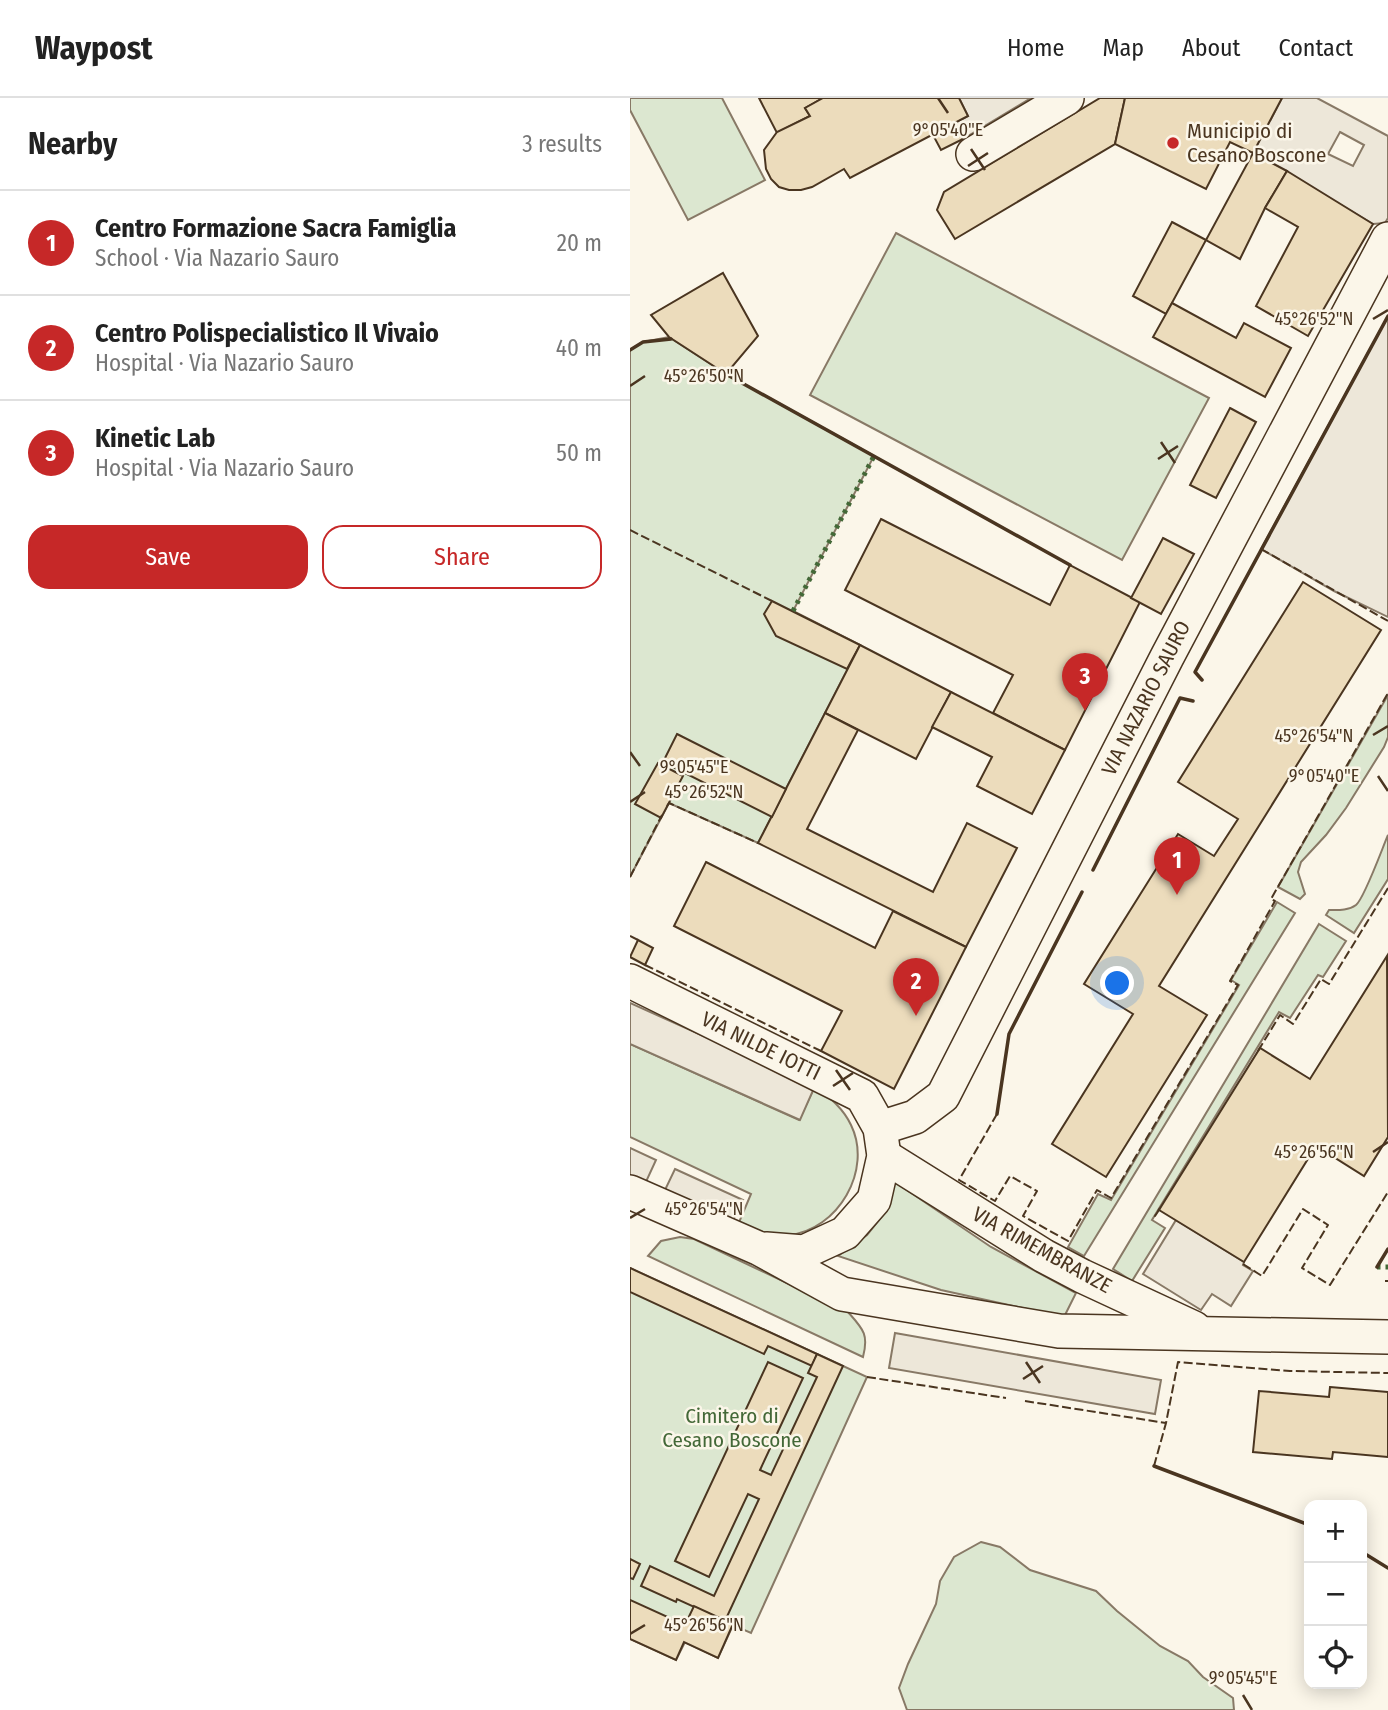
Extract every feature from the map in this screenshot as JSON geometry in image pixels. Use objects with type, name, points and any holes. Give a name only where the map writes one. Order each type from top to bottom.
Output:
[{"type":"street","points":[[973,154],[1067,98]]},
{"type":"street","name":"VIA NAZARIO SAURO","points":[[882,1142],[943,1096],[1167,657],[1388,239]]},
{"type":"street","name":"VIA NILDE IOTTI","points":[[630,981],[862,1096],[882,1142]]},
{"type":"street","points":[[760,1249],[804,1251],[845,1233],[874,1200],[882,1142]]},
{"type":"street","name":"VIA RIMEMBRANZE","points":[[882,1142],[1044,1256],[1206,1333]]},
{"type":"street","name":"VIA RIMEMBRANZE","points":[[630,1192],[760,1249],[842,1294],[1049,1330],[1388,1337]]},
{"type":"green space","points":[[630,98],[722,98],[765,180],[688,220],[630,110]]},
{"type":"green space","points":[[896,233],[1209,398],[1122,560],[810,395]]},
{"type":"green space","points":[[669,337],[726,374],[874,456],[793,611],[860,645],[758,843],[669,803],[630,877],[630,350],[643,342]]},
{"type":"green space","points":[[1388,695],[1388,737],[1384,747],[1346,808],[1301,862],[1298,872],[1305,894],[1300,899],[1278,887]]},
{"type":"green space","points":[[1388,835],[1388,879],[1354,933],[1326,915],[1329,910],[1342,910],[1356,905],[1368,884]]},
{"type":"green space","points":[[1277,902],[1295,913],[1084,1256],[1068,1247],[1098,1194],[1111,1200],[1239,985],[1231,980]]},
{"type":"green space","points":[[1319,924],[1346,941],[1323,977],[1318,975],[1290,1018],[1279,1012],[1152,1220],[1165,1228],[1132,1281],[1113,1269]]},
{"type":"green space","points":[[630,1044],[799,1120],[815,1086],[821,1090],[844,1113],[857,1142],[854,1178],[847,1195],[836,1210],[807,1231],[789,1235],[769,1235],[737,1227],[751,1194],[630,1137]]},
{"type":"green space","points":[[895,1182],[991,1247],[1076,1293],[1064,1317],[941,1290],[838,1256],[867,1235],[883,1215]]},
{"type":"green space","points":[[680,1237],[694,1239],[848,1312],[865,1337],[863,1357],[648,1256],[661,1241]]},
{"type":"green space","name":"Cimitero di Cesano Boscone","points":[[630,1268],[867,1377],[751,1633],[733,1625],[718,1658],[685,1642],[676,1660],[630,1639]]},
{"type":"green space","points":[[981,1542],[1000,1547],[1030,1570],[1096,1591],[1160,1646],[1188,1661],[1203,1677],[1233,1698],[1234,1710],[907,1710],[899,1688],[936,1604],[940,1581],[954,1557]]},
{"type":"shaded area","points":[[959,98],[1031,98],[963,139],[954,123],[968,116]]},
{"type":"shaded area","points":[[1282,98],[1317,98],[1388,136],[1388,218],[1385,223],[1373,224],[1253,153]],"holes":[[[1340,132],[1364,145],[1353,166],[1328,154]]]},
{"type":"shaded area","points":[[1388,316],[1388,617],[1334,591],[1261,549]]},
{"type":"shaded area","points":[[630,1003],[815,1086],[800,1120],[630,1044]]},
{"type":"shaded area","points":[[630,1148],[656,1160],[645,1184],[630,1177]]},
{"type":"shaded area","points":[[675,1169],[743,1200],[731,1224],[664,1192]]},
{"type":"shaded area","points":[[1176,1220],[1244,1262],[1243,1265],[1253,1271],[1231,1306],[1212,1294],[1201,1310],[1143,1274]]},
{"type":"shaded area","points":[[895,1333],[1161,1380],[1155,1414],[889,1368]]},
{"type":"building","points":[[759,98],[823,98],[805,108],[810,116],[777,133]]},
{"type":"building","points":[[823,98],[959,98],[968,116],[850,178],[844,169],[812,187],[789,190],[779,187],[766,169],[764,150],[777,132],[810,116],[805,108]]},
{"type":"building","points":[[1100,98],[1125,98],[1115,144],[955,239],[937,210],[944,192]]},
{"type":"building","name":"Municipio di Cesano Boscone","points":[[1125,98],[1282,98],[1253,153],[1230,142],[1206,189],[1115,144]]},
{"type":"building","points":[[954,123],[963,139],[941,150],[933,135]]},
{"type":"building","points":[[1253,153],[1287,171],[1240,259],[1206,240]]},
{"type":"building","points":[[1287,171],[1373,224],[1308,336],[1256,306],[1298,227],[1265,208]]},
{"type":"building","points":[[1172,222],[1206,240],[1166,314],[1133,296]]},
{"type":"building","points":[[723,273],[758,336],[726,374],[669,337],[651,315]]},
{"type":"building","points":[[1172,303],[1236,338],[1244,323],[1291,348],[1265,397],[1153,337]]},
{"type":"building","points":[[1230,408],[1256,422],[1216,498],[1190,485]]},
{"type":"building","points":[[881,519],[1050,605],[1070,565],[1140,602],[1065,750],[993,713],[1013,675],[845,590]]},
{"type":"building","points":[[1163,538],[1194,554],[1161,614],[1131,598]]},
{"type":"building","points":[[1303,582],[1381,630],[1159,986],[1207,1015],[1106,1177],[1052,1144],[1133,1014],[1084,984],[1178,834],[1214,856],[1238,819],[1178,782]]},
{"type":"building","points":[[772,601],[860,645],[847,669],[776,636],[764,614]]},
{"type":"building","points":[[860,645],[951,692],[916,759],[825,713]]},
{"type":"building","points":[[951,692],[1065,750],[1032,814],[977,786],[992,757],[932,727]]},
{"type":"building","points":[[825,713],[858,730],[807,829],[933,892],[967,823],[1017,848],[966,947],[758,843]]},
{"type":"building","points":[[677,734],[786,789],[772,817],[663,762]]},
{"type":"building","points":[[658,763],[683,776],[661,818],[635,804]]},
{"type":"building","points":[[706,862],[875,948],[893,911],[966,947],[894,1089],[821,1051],[842,1011],[674,926]]},
{"type":"building","points":[[638,940],[653,948],[645,965],[630,957]]},
{"type":"building","points":[[1387,956],[1388,1137],[1364,1176],[1316,1146],[1244,1262],[1159,1210],[1260,1048],[1310,1079]]},
{"type":"building","points":[[630,1268],[817,1354],[812,1366],[768,1346],[764,1354],[630,1292]]},
{"type":"building","points":[[817,1354],[843,1366],[725,1621],[641,1586],[650,1566],[714,1596],[759,1499],[748,1494],[709,1577],[675,1561],[768,1362],[803,1378],[760,1470],[771,1475],[817,1377],[808,1373]]},
{"type":"building","points":[[1330,1387],[1388,1392],[1388,1457],[1333,1452],[1332,1459],[1253,1452],[1259,1391],[1329,1397]]},
{"type":"building","points":[[630,1559],[640,1564],[633,1579],[630,1578]]},
{"type":"building","points":[[630,1600],[685,1625],[694,1606],[733,1624],[718,1658],[684,1642],[676,1660],[630,1639]]},
{"type":"hedge","points":[[793,611],[874,456]]},
{"type":"hedge","points":[[1377,1267],[1388,1267]]},
{"type":"fence","points":[[630,530],[772,601]]},
{"type":"fence","points":[[1261,549],[1388,621]]},
{"type":"fence","points":[[997,1114],[959,1180],[995,1201],[1010,1176],[1037,1191],[1023,1216],[1068,1241],[1097,1190],[1111,1198],[1238,985],[1230,981],[1275,901],[1271,899],[1388,693]]},
{"type":"fence","points":[[667,806],[669,803],[758,843]]},
{"type":"fence","points":[[630,877],[662,815]]},
{"type":"fence","points":[[1258,1051],[1280,1015],[1293,1024],[1321,979],[1329,984],[1388,888]]},
{"type":"fence","points":[[630,936],[638,940]]},
{"type":"fence","points":[[645,965],[821,1051]]},
{"type":"fence","points":[[1243,1264],[1262,1276],[1303,1209],[1328,1225],[1302,1268],[1330,1285],[1388,1192]]},
{"type":"fence","points":[[1159,1210],[1155,1216],[1160,1208]]},
{"type":"fence","points":[[1154,1466],[1178,1362],[1290,1371],[1388,1373]]},
{"type":"fence","points":[[867,1377],[1006,1398]]},
{"type":"fence","points":[[1025,1401],[1166,1423]]},
{"type":"wall","points":[[1202,680],[1195,672],[1388,316]]},
{"type":"wall","points":[[630,350],[643,342],[671,339]]},
{"type":"wall","points":[[724,373],[1070,565]]},
{"type":"wall","points":[[1093,870],[1180,698],[1193,701]]},
{"type":"wall","points":[[997,1114],[1009,1034],[1082,892]]},
{"type":"wall","points":[[1377,1267],[1388,1249]]},
{"type":"wall","points":[[1154,1466],[1304,1523]]},
{"type":"wall","points":[[1367,1555],[1388,1568]]},
{"type":"place","name":"Municipio di Cesano Boscone","points":[[1173,143]]},
{"type":"place","name":"Kinetic Lab","points":[[1085,711]]},
{"type":"place","name":"Centro Formazione Sacra Famiglia","points":[[1177,895]]},
{"type":"place","name":"Centro Polispecialistico Il Vivaio","points":[[916,1016]]}]
